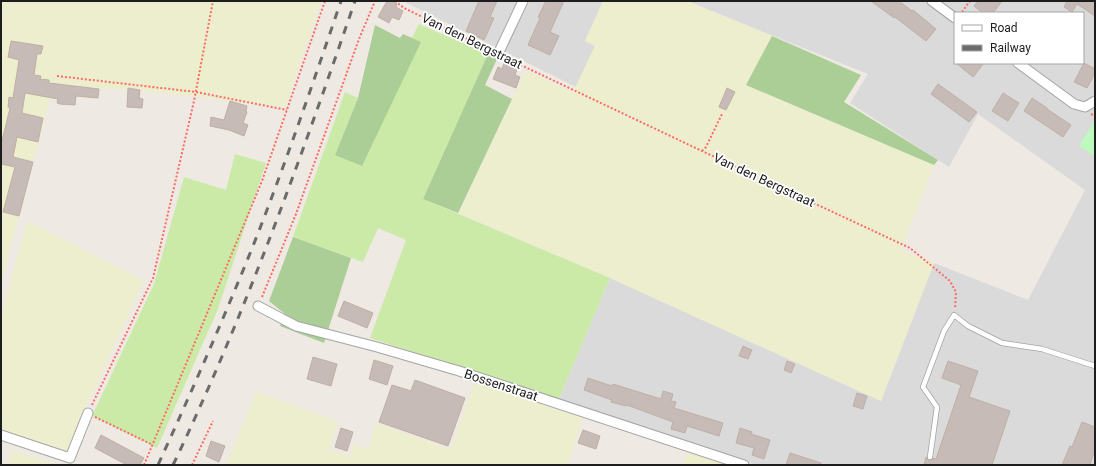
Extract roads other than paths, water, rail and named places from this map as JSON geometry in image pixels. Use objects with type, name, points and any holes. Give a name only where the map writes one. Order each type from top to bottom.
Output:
[{"type":"street","points":[[498,54],[523,1]]},
{"type":"street","points":[[932,1],[954,17]]},
{"type":"street","points":[[1019,64],[1074,104],[1085,107],[1095,101]]},
{"type":"street","name":"Bossenstraat","points":[[258,306],[296,326],[377,347],[459,371],[744,465]]},
{"type":"street","points":[[1,435],[70,458],[88,413]]},
{"type":"lane","points":[[930,457],[937,407],[923,387],[944,331],[954,315],[968,326],[1002,343],[1042,349],[1095,366]]},
{"type":"railway","points":[[158,465],[207,356],[265,216],[288,155],[341,1]]},
{"type":"railway","points":[[173,465],[224,351],[271,236],[355,1]]}]
